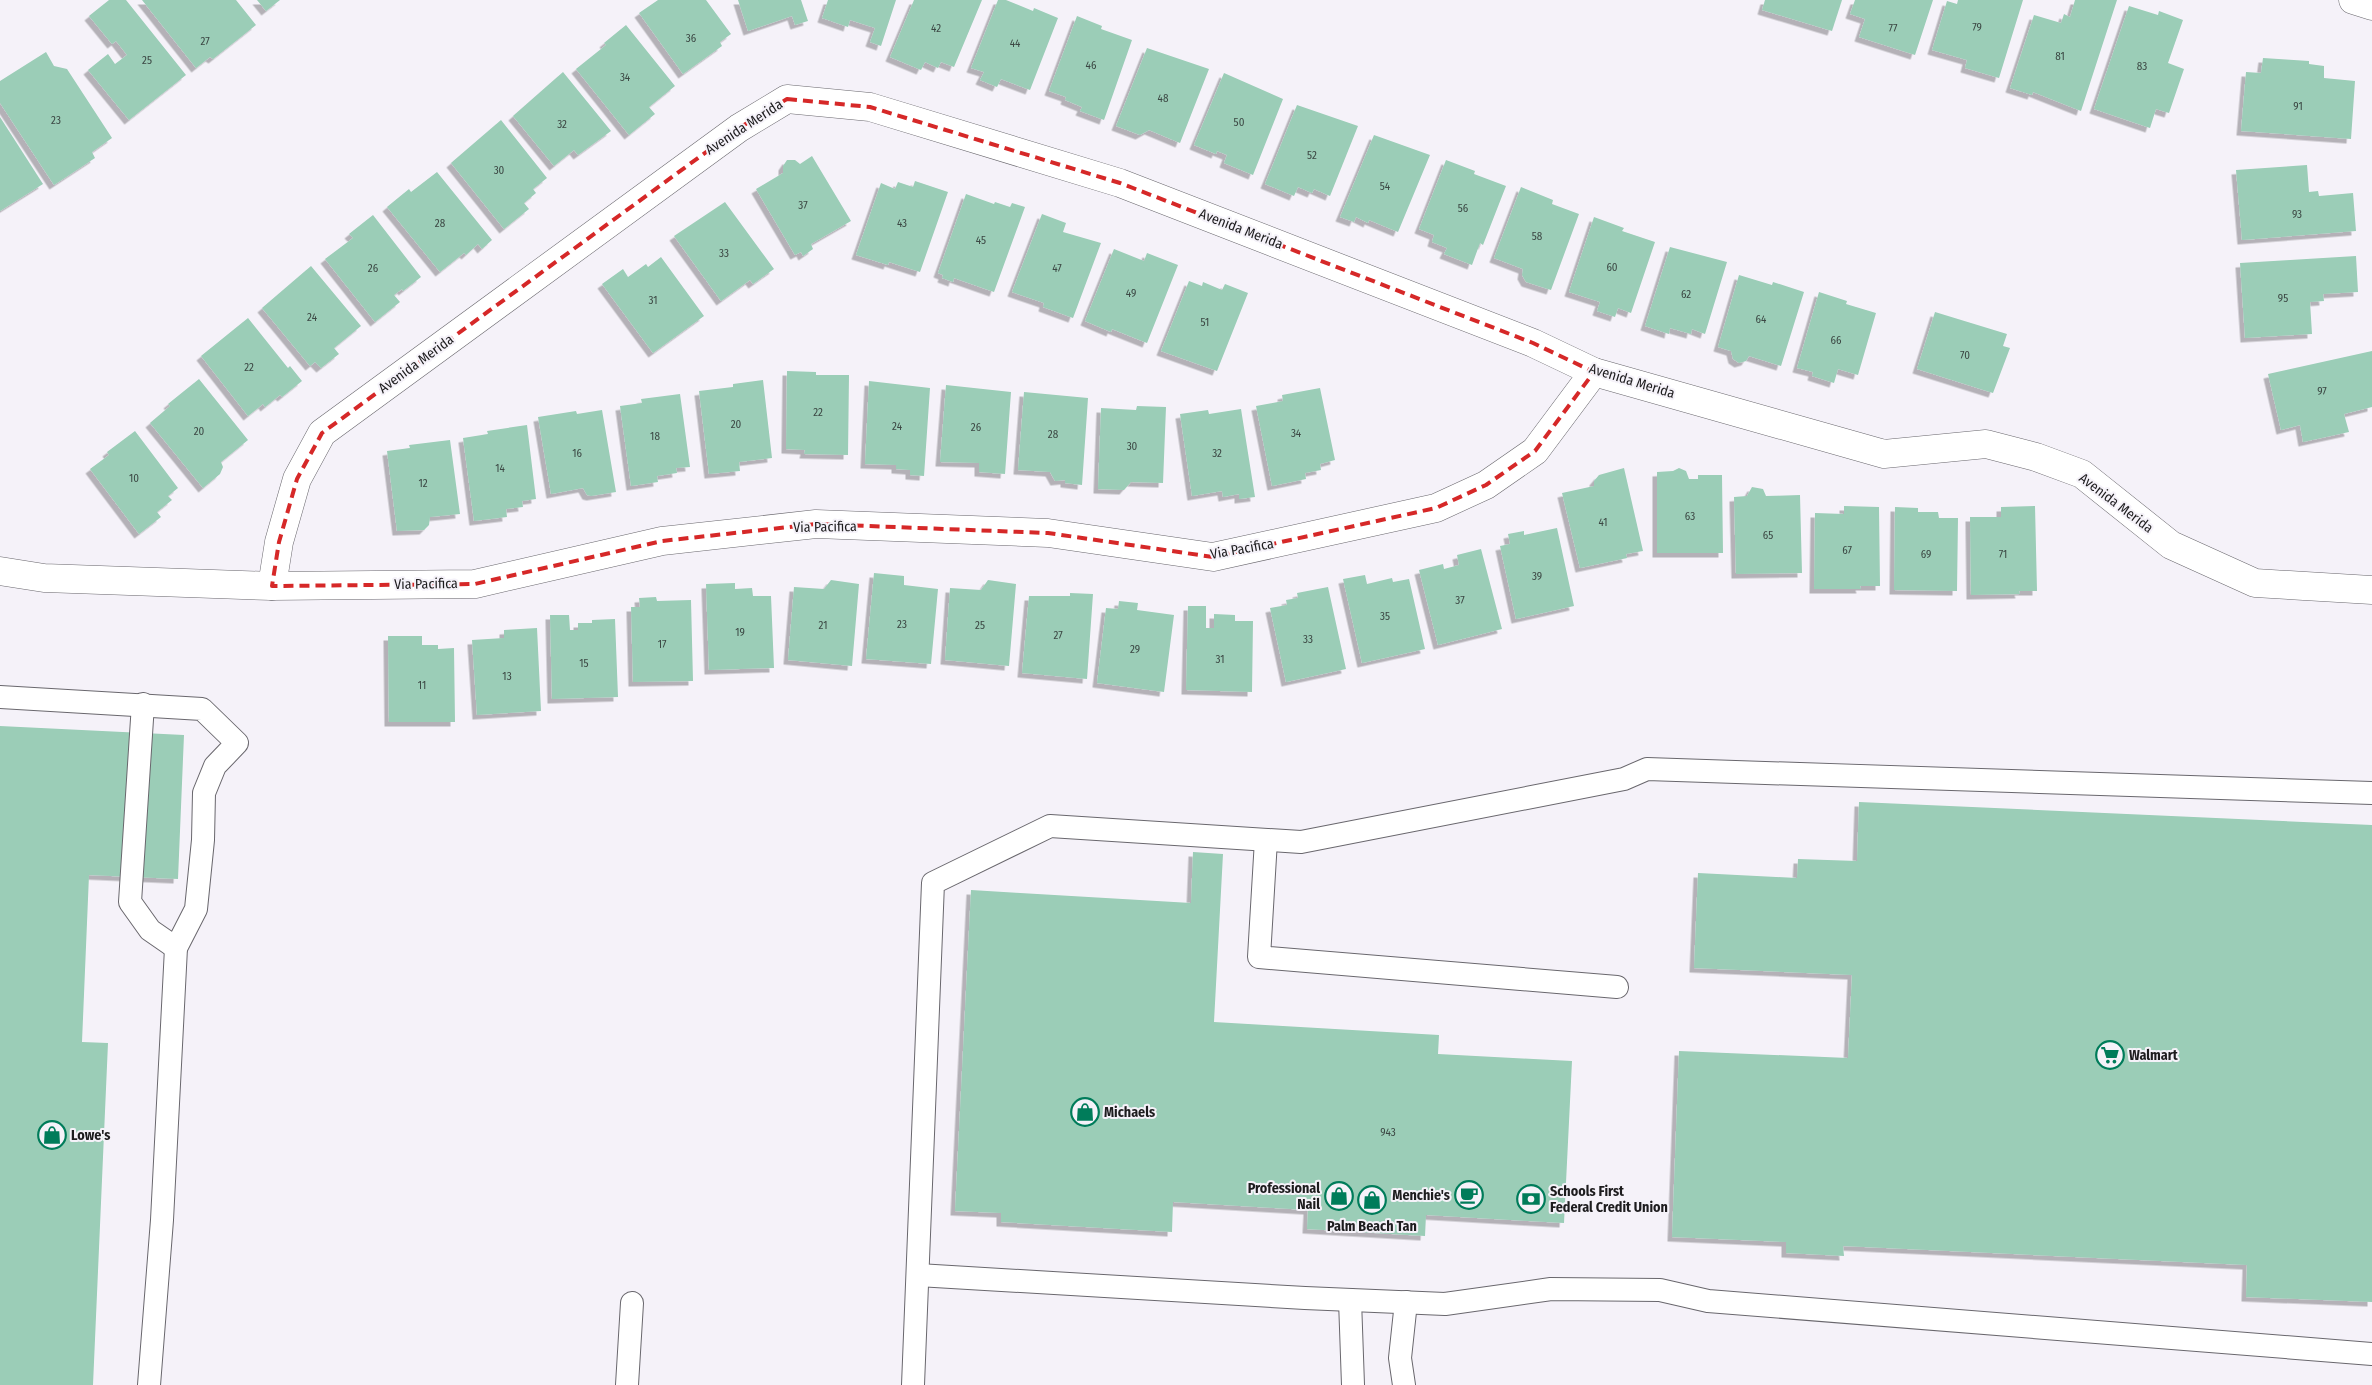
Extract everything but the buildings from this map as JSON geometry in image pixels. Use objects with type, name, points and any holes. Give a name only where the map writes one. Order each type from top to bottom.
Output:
[{"type":"street","points":[[2353,0],[2372,6]]},
{"type":"street","name":"Avenida Merida","points":[[272,586],[279,542],[297,478],[322,433],[739,128],[787,99],[870,107],[1120,183],[1533,342],[1594,372],[1884,454],[1986,444],[2036,457],[2082,474],[2172,545],[2255,583],[2372,590]]},
{"type":"street","name":"Via Pacifica","points":[[0,571],[44,578],[272,586],[475,584],[662,541],[816,524],[1048,533],[1213,557],[1436,508],[1486,485],[1535,451],[1594,372]]},
{"type":"lane","points":[[0,697],[202,709],[237,743],[215,766],[204,794],[203,840],[196,909],[176,948],[162,1220],[149,1385]]},
{"type":"lane","points":[[143,704],[130,902],[150,930],[176,948]]},
{"type":"lane","points":[[914,1385],[933,883],[1050,826],[1301,842],[1624,779],[1647,770],[2372,794]]},
{"type":"lane","points":[[1266,840],[1259,957],[1617,987]]},
{"type":"lane","points":[[918,1275],[1445,1304],[1551,1289],[1660,1290],[1708,1301],[2372,1354]]},
{"type":"lane","points":[[1350,1300],[1353,1385]]},
{"type":"lane","points":[[627,1385],[632,1302]]},
{"type":"lane","points":[[1404,1385],[1400,1358],[1406,1302]]},
{"type":"highlighted area","points":[[787,99],[870,107],[1120,183],[1533,343],[1594,372],[1535,451],[1486,485],[1436,508],[1213,557],[1048,533],[816,524],[662,541],[475,584],[272,586],[279,542],[297,479],[322,433],[739,128]]},
{"type":"place","name":"Walmart","points":[[2110,1055]]},
{"type":"place","name":"Michaels","points":[[1085,1112]]},
{"type":"place","name":"Lowe's","points":[[52,1135]]},
{"type":"place","name":"Menchie's","points":[[1469,1195]]},
{"type":"place","name":"Professional Nail","points":[[1339,1196]]},
{"type":"place","name":"Schools First Federal Credit Union","points":[[1531,1199]]},
{"type":"place","name":"Palm Beach Tan","points":[[1372,1200]]}]
